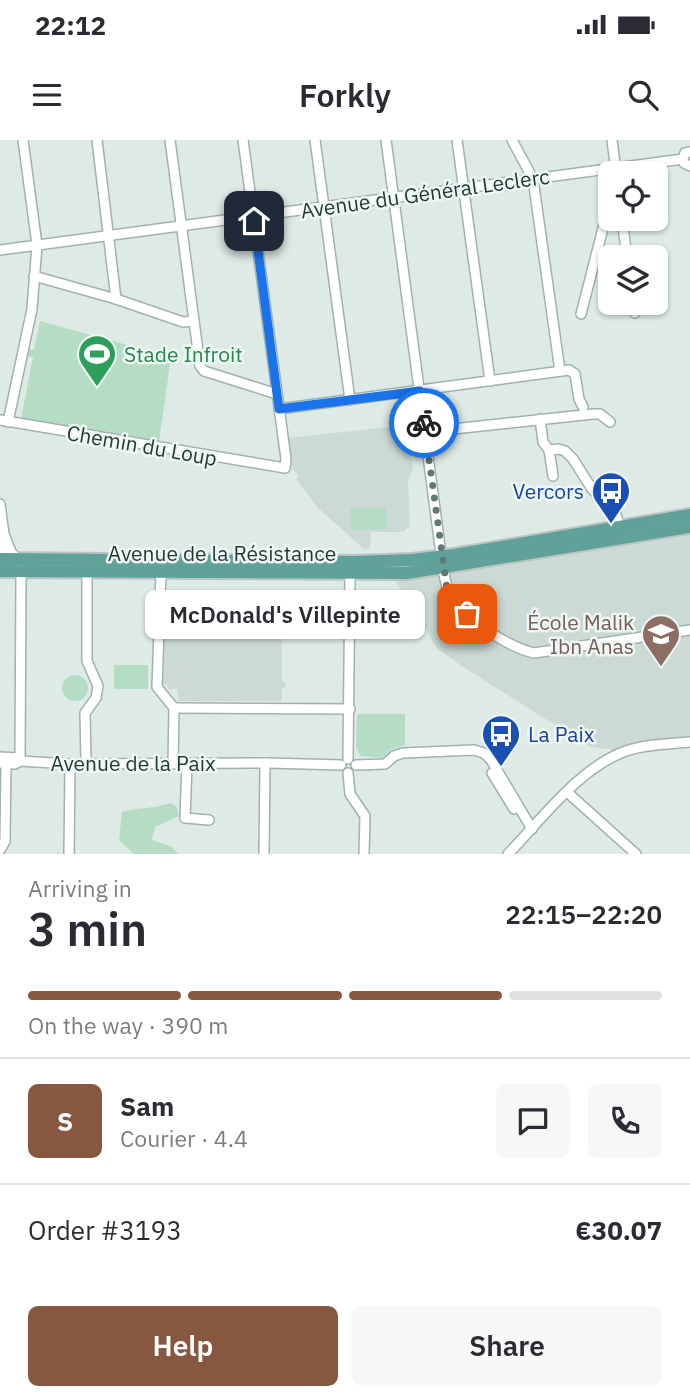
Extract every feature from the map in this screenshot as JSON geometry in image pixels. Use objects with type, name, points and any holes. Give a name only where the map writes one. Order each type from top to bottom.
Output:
[{"type":"main road","points":[[442,563],[690,515]]},
{"type":"main road","points":[[442,563],[690,527]]},
{"type":"main road","name":"Avenue de la Résistance","points":[[19,566],[137,559],[354,562],[412,560],[442,563]]},
{"type":"main road","name":"Avenue de la Résistance","points":[[0,565],[87,572],[407,573],[442,563]]},
{"type":"street","points":[[4,421],[32,309],[37,245],[23,140]]},
{"type":"street","points":[[97,140],[116,299]]},
{"type":"street","points":[[170,140],[200,366],[204,370],[277,394]]},
{"type":"street","points":[[243,140],[279,409],[569,370],[575,374],[583,407]]},
{"type":"street","points":[[315,140],[350,400]]},
{"type":"street","points":[[386,140],[442,563],[447,589],[458,607],[524,651],[543,652],[690,629]]},
{"type":"street","points":[[457,140],[490,381]]},
{"type":"street","points":[[512,140],[533,179],[560,371]]},
{"type":"street","points":[[612,140],[615,161]]},
{"type":"street","points":[[687,140],[689,160]]},
{"type":"street","name":"Avenue du Général Leclerc","points":[[668,163],[689,160]]},
{"type":"street","name":"Avenue du Général Leclerc","points":[[0,250],[533,179],[598,173]]},
{"type":"street","points":[[581,314],[602,231]]},
{"type":"street","points":[[34,276],[116,299],[183,322],[194,321]]},
{"type":"street","name":"Chemin du Loup","points":[[4,421],[285,468],[279,409]]},
{"type":"street","points":[[425,432],[593,414],[607,417],[610,422]]},
{"type":"street","points":[[540,419],[543,442],[549,450],[553,476]]},
{"type":"street","points":[[549,450],[565,451],[573,459],[592,489],[615,512],[620,527]]},
{"type":"street","points":[[0,504],[0,565]]},
{"type":"street","points":[[2,524],[11,552],[19,566],[20,759]]},
{"type":"street","points":[[86,763],[85,713],[96,698],[98,686],[87,661],[87,572]]},
{"type":"street","points":[[161,572],[157,687],[174,708],[173,764]]},
{"type":"street","points":[[350,573],[349,763],[344,771],[348,774],[350,794],[365,816],[364,854]]},
{"type":"street","points":[[174,708],[350,709]]},
{"type":"street","points":[[508,854],[569,790],[596,767],[624,751],[690,742]]},
{"type":"street","name":"Avenue de la Paix","points":[[2,762],[19,764],[20,759],[71,764],[384,764],[403,753],[477,750],[487,755],[530,830]]},
{"type":"street","points":[[0,850],[5,841],[2,762]]},
{"type":"street","points":[[264,854],[265,763]]},
{"type":"street","points":[[69,854],[71,764]]},
{"type":"street","points":[[187,764],[186,818],[209,820]]},
{"type":"street","name":"Avenue de la Paix","points":[[247,764],[265,775]]},
{"type":"street","points":[[265,775],[282,765]]},
{"type":"street","points":[[569,790],[634,853]]},
{"type":"shaded area","points":[[407,425],[408,430],[412,430],[415,453],[411,454],[413,470],[408,480],[410,526],[403,532],[371,532],[370,549],[364,549],[317,507],[296,479],[299,475],[292,469],[288,438]]},
{"type":"shaded area","points":[[690,535],[690,742],[624,751],[590,747],[437,648],[395,580]]},
{"type":"shaded area","points":[[164,626],[248,626],[249,630],[282,630],[282,681],[285,682],[285,688],[282,688],[282,701],[178,701],[178,689],[168,689],[167,684],[163,684]]},
{"type":"green space","name":"Stade Infroit","points":[[40,321],[171,357],[159,442],[21,419],[33,357],[26,356],[27,349],[34,350]]},
{"type":"green space","points":[[386,507],[387,529],[351,530],[350,508]]},
{"type":"green space","points":[[355,599],[388,600],[388,623],[356,623]]},
{"type":"green space","points":[[114,665],[148,665],[148,689],[114,689]]},
{"type":"green space","points":[[75,675],[84,679],[88,688],[84,697],[75,701],[66,697],[62,688],[66,679]]},
{"type":"green space","points":[[357,714],[405,714],[405,745],[392,749],[382,758],[360,756],[356,746]]},
{"type":"green space","points":[[170,803],[177,807],[179,816],[155,827],[152,840],[172,847],[178,854],[134,854],[119,840],[122,812]]},
{"type":"way so far","points":[[424,423],[447,589],[458,607],[467,614]]},
{"type":"place","name":"Stade Infroit","points":[[97,388]]},
{"type":"place","name":"Vercors","points":[[611,525]]},
{"type":"place","name":"McDonald's Villepinte","points":[[467,614]]},
{"type":"place","name":"École Malik Ibn Anas","points":[[661,668]]},
{"type":"place","name":"La Paix","points":[[501,768]]},
{"type":"route","points":[[254,221],[279,409],[420,391],[424,423]]}]
